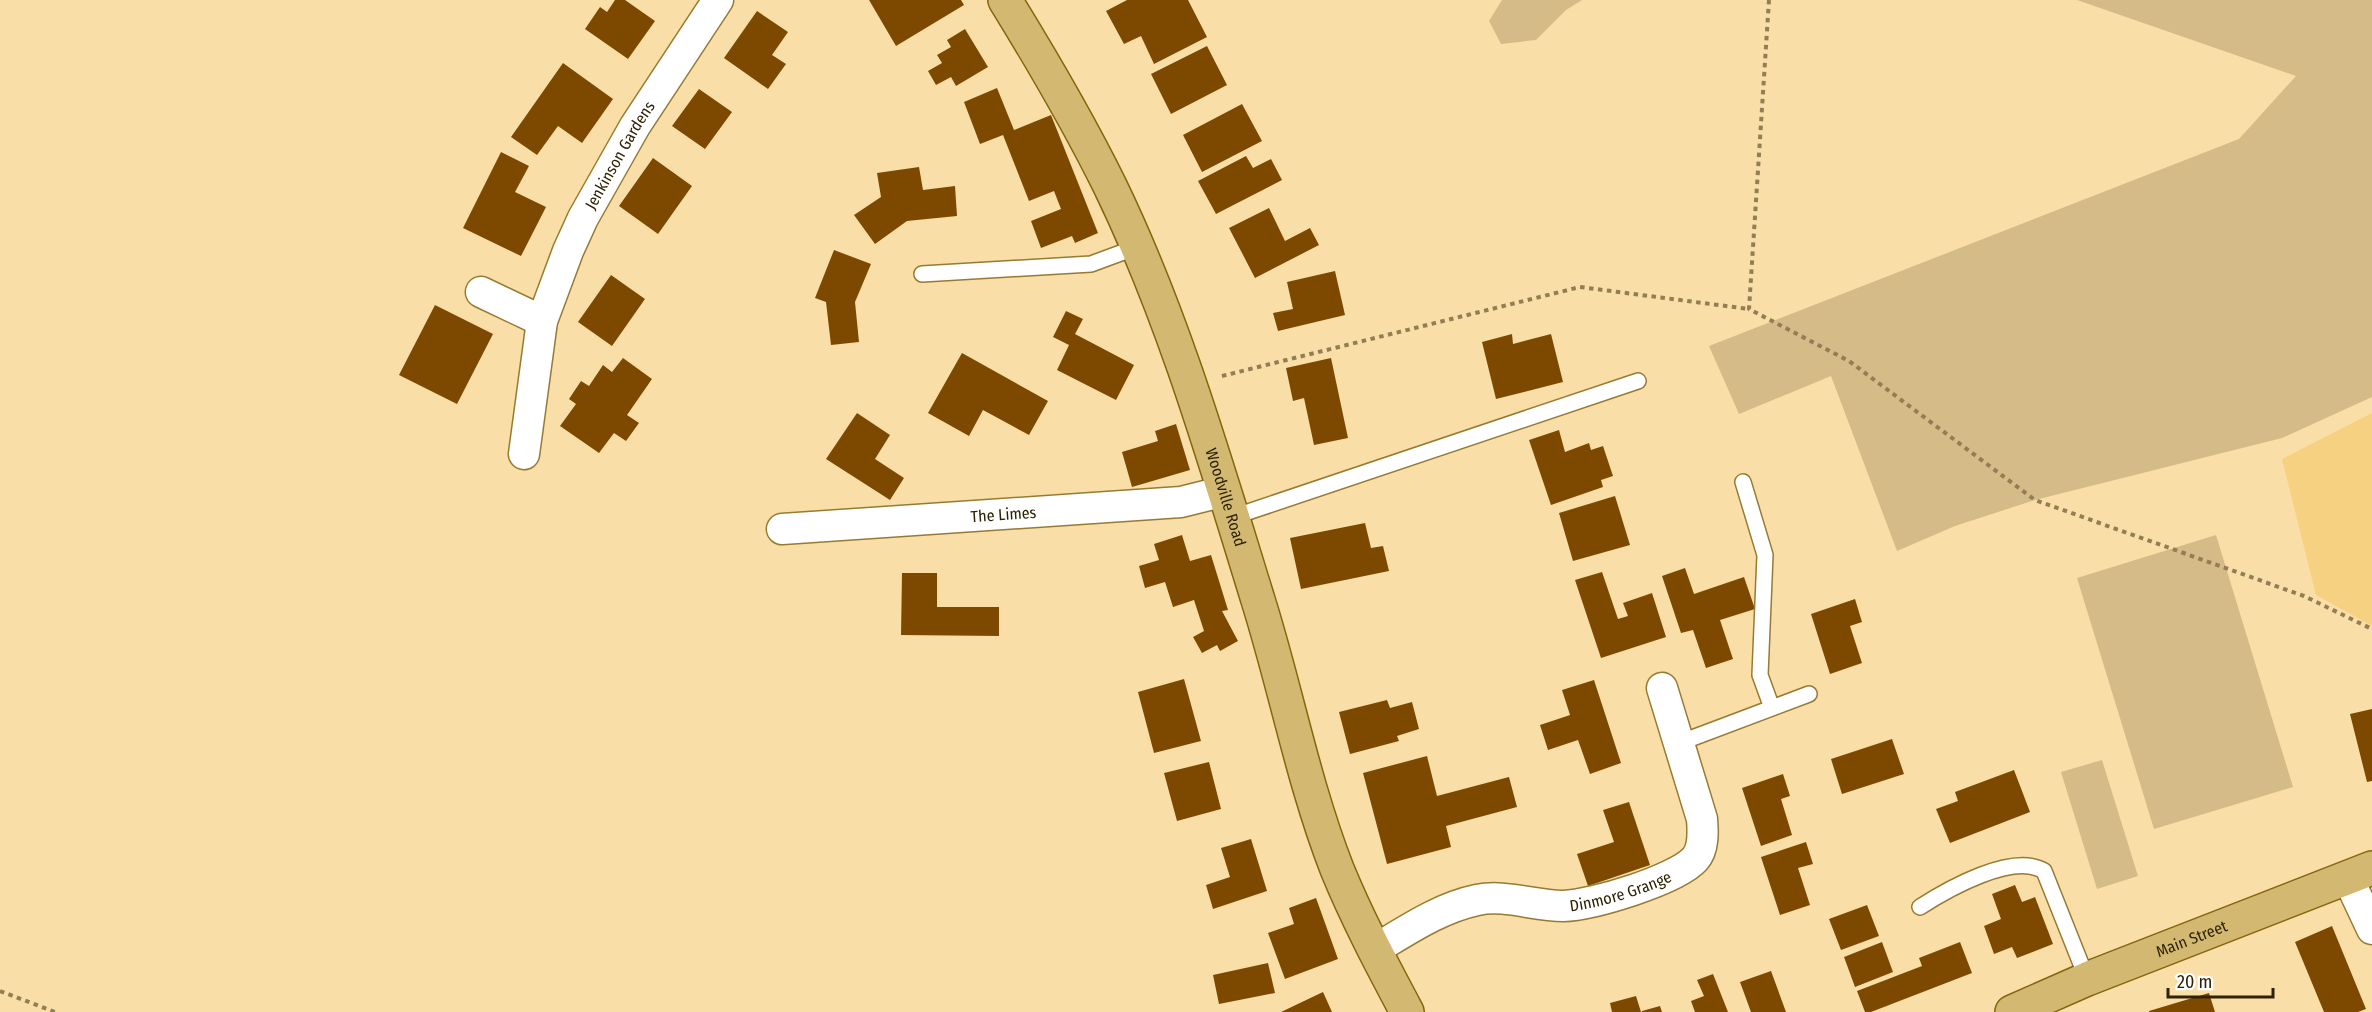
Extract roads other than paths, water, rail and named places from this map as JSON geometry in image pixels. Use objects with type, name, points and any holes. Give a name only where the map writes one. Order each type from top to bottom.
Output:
[{"type":"main road","name":"Woodville Road","points":[[1005,0],[1110,186],[1137,247],[1190,384],[1229,504],[1279,666],[1311,789],[1337,868],[1374,950],[1407,1012]]},
{"type":"main road","name":"Main Street","points":[[2012,1012],[2087,979],[2360,873]]},
{"type":"street","name":"Jenkinson Gardens","points":[[524,454],[542,321],[583,218],[635,126],[718,0]]},
{"type":"street","points":[[481,292],[542,321]]},
{"type":"street","name":"The Limes","points":[[782,529],[1181,501],[1229,504]]},
{"type":"street","name":"Dinmore Grange","points":[[1374,950],[1458,905],[1494,898],[1566,906],[1627,891],[1682,870],[1697,857],[1703,837],[1702,819],[1662,688]]},
{"type":"street","points":[[2360,873],[2372,929]]},
{"type":"lane","points":[[922,274],[1091,264],[1137,247]]},
{"type":"lane","points":[[1229,504],[1638,381]]},
{"type":"lane","points":[[1743,482],[1765,555],[1760,675],[1772,708]]},
{"type":"lane","points":[[1679,743],[1809,694]]},
{"type":"lane","points":[[1920,907],[1940,894],[2002,868],[2021,864],[2035,866],[2044,871],[2087,979]]}]
